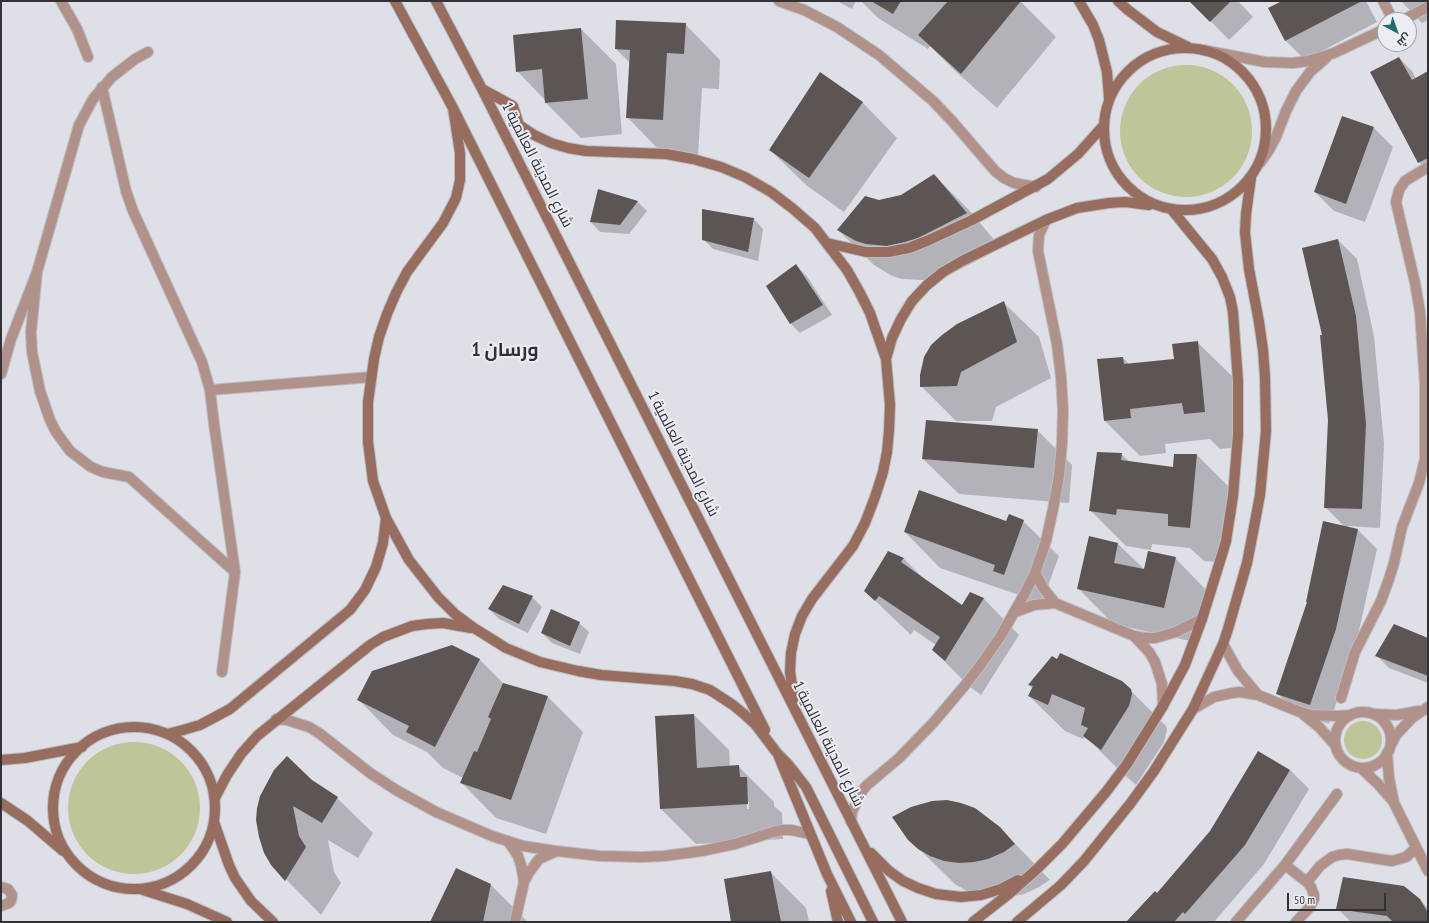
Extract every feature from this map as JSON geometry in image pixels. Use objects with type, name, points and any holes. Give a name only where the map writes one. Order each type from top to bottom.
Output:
[{"type":"street","points":[[61,1],[74,23],[88,57]]},
{"type":"street","points":[[395,1],[453,108],[777,753],[827,874],[852,922]]},
{"type":"street","name":"شارع المدينة العالمية 1","points":[[436,1],[482,89],[902,922]]},
{"type":"street","points":[[779,1],[804,10],[837,27],[879,55],[933,101],[995,171],[1014,183],[1036,187]]},
{"type":"street","points":[[1079,1],[1093,24],[1101,45],[1107,72],[1109,102]]},
{"type":"street","points":[[1118,1],[1157,32],[1190,48]]},
{"type":"street","points":[[1383,1],[1389,12]]},
{"type":"street","points":[[1417,13],[1428,7]]},
{"type":"street","points":[[1157,206],[1143,200],[1120,179],[1112,166],[1104,137],[1104,125],[1109,102],[1114,90],[1121,79],[1140,62],[1152,55],[1164,51],[1176,48],[1190,48],[1279,64],[1308,62],[1334,53],[1377,33]]},
{"type":"street","points":[[1203,50],[1217,54],[1230,61],[1251,80],[1258,93],[1264,106],[1267,128],[1260,163]]},
{"type":"street","points":[[1,374],[11,339],[38,272],[79,124],[93,99],[102,87],[123,67],[148,52]]},
{"type":"street","points":[[886,359],[892,338],[912,301],[943,272],[962,261],[1046,220],[1077,208],[1125,202],[1157,206],[1172,210],[1190,211],[1207,208],[1224,201],[1239,191],[1251,178],[1269,150],[1276,137],[1290,101],[1299,86],[1314,69],[1334,53]]},
{"type":"street","points":[[102,87],[126,191],[133,211],[202,362],[210,390],[235,572],[222,672]]},
{"type":"street","points":[[482,89],[513,106],[519,125],[534,135],[551,143],[586,151],[666,154],[693,159],[721,167],[745,177],[771,192],[792,208],[814,228],[847,270],[859,291],[870,313],[886,359],[890,396],[890,431],[884,466],[876,497],[865,523],[853,546],[812,599],[802,616],[795,634],[791,653],[790,672],[793,691],[803,727]]},
{"type":"street","points":[[453,108],[460,153],[460,180],[456,198],[443,223],[416,260],[396,293],[386,314],[379,337],[371,377],[367,422],[369,455],[373,480],[386,518],[409,560],[438,597],[455,614],[506,648],[523,656],[558,667],[601,675],[675,681],[692,684],[710,690],[733,705],[755,724],[806,787],[873,922]]},
{"type":"street","points":[[827,243],[866,252],[888,252],[909,248],[929,240],[1036,187],[1063,167],[1087,145],[1104,125]]},
{"type":"street","points":[[1341,698],[1355,652],[1381,600],[1389,579],[1402,527],[1425,471],[1425,416],[1421,325],[1415,283],[1396,202],[1398,190],[1405,181],[1428,167]]},
{"type":"street","points":[[1017,922],[1061,885],[1084,861],[1112,827],[1154,771],[1193,709],[1223,644],[1247,563],[1253,534],[1260,495],[1266,432],[1263,350],[1249,268],[1245,233],[1251,178]]},
{"type":"street","points":[[973,922],[1010,893],[1037,869],[1064,841],[1106,792],[1145,736],[1185,665],[1202,619],[1224,546],[1233,496],[1238,435],[1239,408],[1237,354],[1233,312],[1230,297],[1222,277],[1212,259],[1172,210]]},
{"type":"street","points":[[851,822],[852,812],[860,794],[917,740],[950,704],[982,663],[1015,612],[1035,573],[1046,541],[1059,476],[1063,410],[1057,344],[1038,251],[1039,235],[1046,220]]},
{"type":"street","points":[[38,272],[31,332],[32,352],[35,371],[44,403],[50,420],[62,442],[79,460],[91,467],[103,472],[129,477],[235,572]]},
{"type":"street","points":[[210,390],[371,377]]},
{"type":"street","points":[[167,734],[200,725],[230,709],[350,610],[365,590],[376,567],[383,543],[386,518]]},
{"type":"street","points":[[1035,573],[1044,589],[1055,603]]},
{"type":"street","points":[[1015,612],[1034,604],[1055,603],[1134,636],[1146,638],[1165,636],[1202,619]]},
{"type":"street","points":[[215,798],[227,775],[241,754],[257,736],[276,719],[370,645],[383,637],[412,626],[443,623],[474,628]]},
{"type":"street","points":[[1134,636],[1149,652],[1155,662],[1162,684],[1163,706]]},
{"type":"street","points":[[1223,644],[1238,671],[1258,695]]},
{"type":"street","points":[[1193,709],[1214,697],[1240,692],[1258,695],[1300,712],[1325,716],[1351,715]]},
{"type":"street","points":[[1300,712],[1319,727],[1335,744],[1345,762],[1352,766],[1361,768],[1369,767],[1383,759],[1404,726],[1425,709]]},
{"type":"street","points":[[1335,744],[1337,730],[1340,724],[1351,715],[1358,712],[1397,715],[1425,709]]},
{"type":"street","points":[[1372,713],[1385,722],[1391,737],[1389,749],[1389,778],[1394,803]]},
{"type":"street","points":[[276,719],[287,720],[309,727],[319,733],[370,773],[409,798],[457,822],[508,842],[556,851],[621,857],[664,856],[720,848],[782,830],[791,830],[810,834]]},
{"type":"street","points":[[1,803],[28,821],[90,876],[113,887],[139,889],[154,887],[182,874],[194,863],[203,851],[210,837],[214,822],[215,798],[203,764],[187,746],[167,734],[148,729],[129,727],[104,733],[93,739],[72,757],[63,770],[57,783],[53,813],[55,828],[60,842],[67,854]]},
{"type":"street","points":[[1,760],[25,758],[82,747]]},
{"type":"street","points":[[1361,768],[1378,784],[1394,803],[1428,871]]},
{"type":"street","points":[[1236,922],[1285,865],[1337,794]]},
{"type":"street","points":[[214,822],[235,878],[251,901],[273,922]]},
{"type":"street","points":[[508,842],[518,856],[524,882]]},
{"type":"street","points":[[861,843],[877,860],[898,878],[918,888],[936,894],[961,897],[992,892],[1011,885],[1037,869]]},
{"type":"street","points":[[1307,882],[1320,866],[1332,857],[1347,854],[1392,861],[1406,858],[1416,848]]},
{"type":"street","points":[[516,922],[524,882],[532,866],[539,859],[556,851]]},
{"type":"street","points":[[1285,865],[1307,882],[1313,890],[1314,899],[1310,907],[1296,922]]},
{"type":"street","points":[[827,874],[838,922]]},
{"type":"street","points":[[1,887],[8,889],[12,895],[11,901],[1,906]]},
{"type":"street","points":[[139,889],[187,904],[227,922]]},
{"type":"street","points":[[1028,922],[1036,907]]},
{"type":"green space","points":[[1192,65],[1211,70],[1223,76],[1233,84],[1241,94],[1247,106],[1251,118],[1251,144],[1247,156],[1241,168],[1233,178],[1223,186],[1211,192],[1199,196],[1180,197],[1161,192],[1149,186],[1139,178],[1131,168],[1125,156],[1121,144],[1120,125],[1125,106],[1131,94],[1139,84],[1149,76],[1161,70],[1173,66]]},
{"type":"green space","points":[[1359,721],[1367,721],[1374,724],[1379,729],[1382,740],[1379,751],[1374,756],[1367,759],[1359,759],[1352,756],[1347,751],[1344,744],[1344,736],[1347,729],[1352,724]]},
{"type":"green space","points":[[140,742],[159,747],[171,753],[181,761],[189,771],[195,783],[199,795],[199,821],[195,833],[189,845],[181,855],[171,863],[159,869],[147,873],[128,874],[109,869],[97,863],[87,855],[79,845],[73,833],[69,821],[68,802],[73,783],[79,771],[87,761],[97,753],[109,747],[121,743]]},
{"type":"building","points":[[871,1],[901,1],[893,14]]},
{"type":"building","points":[[948,1],[1021,1],[961,74],[918,35]]},
{"type":"building","points":[[1189,1],[1231,1],[1210,22]]},
{"type":"building","points":[[1282,1],[1362,1],[1285,41],[1268,8]]},
{"type":"building","points":[[616,20],[686,23],[684,54],[667,53],[663,120],[626,118],[630,50],[615,49]]},
{"type":"building","points":[[581,28],[588,99],[545,103],[542,69],[516,72],[513,35]]},
{"type":"building","points":[[1399,57],[1412,80],[1428,71],[1428,158],[1418,163],[1370,72]]},
{"type":"building","points":[[820,72],[863,102],[809,178],[769,150]]},
{"type":"building","points":[[1342,116],[1374,127],[1346,204],[1314,192]]},
{"type":"building","points":[[934,174],[967,213],[918,238],[887,246],[866,244],[856,241],[837,230],[865,196],[879,200],[901,195]]},
{"type":"building","points":[[598,189],[638,201],[620,225],[590,222]]},
{"type":"building","points":[[702,209],[754,218],[748,252],[702,240]]},
{"type":"building","points":[[1338,239],[1356,316],[1366,424],[1362,509],[1324,508],[1328,420],[1320,335],[1322,335],[1302,248]]},
{"type":"building","points":[[796,264],[823,305],[790,324],[766,286]]},
{"type":"building","points":[[1004,301],[1017,342],[961,372],[957,386],[920,387],[920,375],[924,357],[931,345],[957,324]]},
{"type":"building","points":[[1198,341],[1205,412],[1184,414],[1182,403],[1130,409],[1131,418],[1104,421],[1097,359],[1123,357],[1124,364],[1174,359],[1172,344]]},
{"type":"building","points":[[926,420],[1038,429],[1034,468],[922,459]]},
{"type":"building","points":[[1097,452],[1122,453],[1121,460],[1173,467],[1174,454],[1197,454],[1190,528],[1168,526],[1168,514],[1117,509],[1116,515],[1089,511]]},
{"type":"building","points":[[919,490],[1006,521],[1009,514],[1024,520],[1004,575],[993,571],[995,565],[904,532]]},
{"type":"building","points":[[1323,521],[1358,529],[1336,629],[1310,705],[1276,694],[1307,602]]},
{"type":"building","points":[[1089,536],[1118,543],[1114,563],[1144,569],[1148,551],[1176,557],[1164,608],[1077,589]]},
{"type":"building","points":[[888,551],[904,558],[901,562],[962,605],[970,592],[984,598],[945,661],[932,650],[940,637],[879,596],[875,601],[864,591]]},
{"type":"building","points":[[503,585],[533,596],[519,624],[488,609]]},
{"type":"building","points":[[551,609],[580,622],[570,646],[541,633]]},
{"type":"building","points":[[1394,624],[1428,638],[1428,676],[1375,656]]},
{"type":"building","points":[[452,645],[480,659],[435,747],[406,732],[409,726],[357,700],[372,671]]},
{"type":"building","points":[[1060,653],[1122,681],[1131,689],[1132,694],[1129,706],[1101,750],[1083,736],[1088,728],[1081,725],[1085,708],[1052,694],[1048,705],[1028,696],[1033,686],[1028,685],[1052,656],[1057,659]]},
{"type":"building","points":[[503,683],[548,696],[511,800],[460,783],[474,751],[477,752],[491,719],[488,717]]},
{"type":"building","points":[[694,714],[697,768],[739,765],[740,777],[747,777],[748,804],[660,809],[655,716]]},
{"type":"building","points":[[1258,751],[1290,770],[1245,845],[1185,914],[1183,912],[1174,922],[1126,922],[1155,891],[1157,893],[1210,831]]},
{"type":"building","points":[[287,756],[312,780],[338,797],[322,823],[293,806],[299,836],[306,847],[285,881],[271,865],[264,853],[256,820],[260,796],[274,770]]},
{"type":"building","points":[[947,800],[975,808],[1000,827],[1015,844],[1004,852],[988,859],[959,863],[944,861],[930,856],[918,849],[908,840],[892,817],[911,807],[932,801]]},
{"type":"building","points":[[456,868],[491,884],[483,922],[430,922]]},
{"type":"building","points":[[771,871],[781,922],[731,922],[724,879]]},
{"type":"building","points":[[1343,877],[1404,886],[1420,899],[1428,913],[1428,922],[1393,922],[1387,916],[1336,909]]},
{"type":"district","name":"ورسان 1","points":[[505,351]]}]
